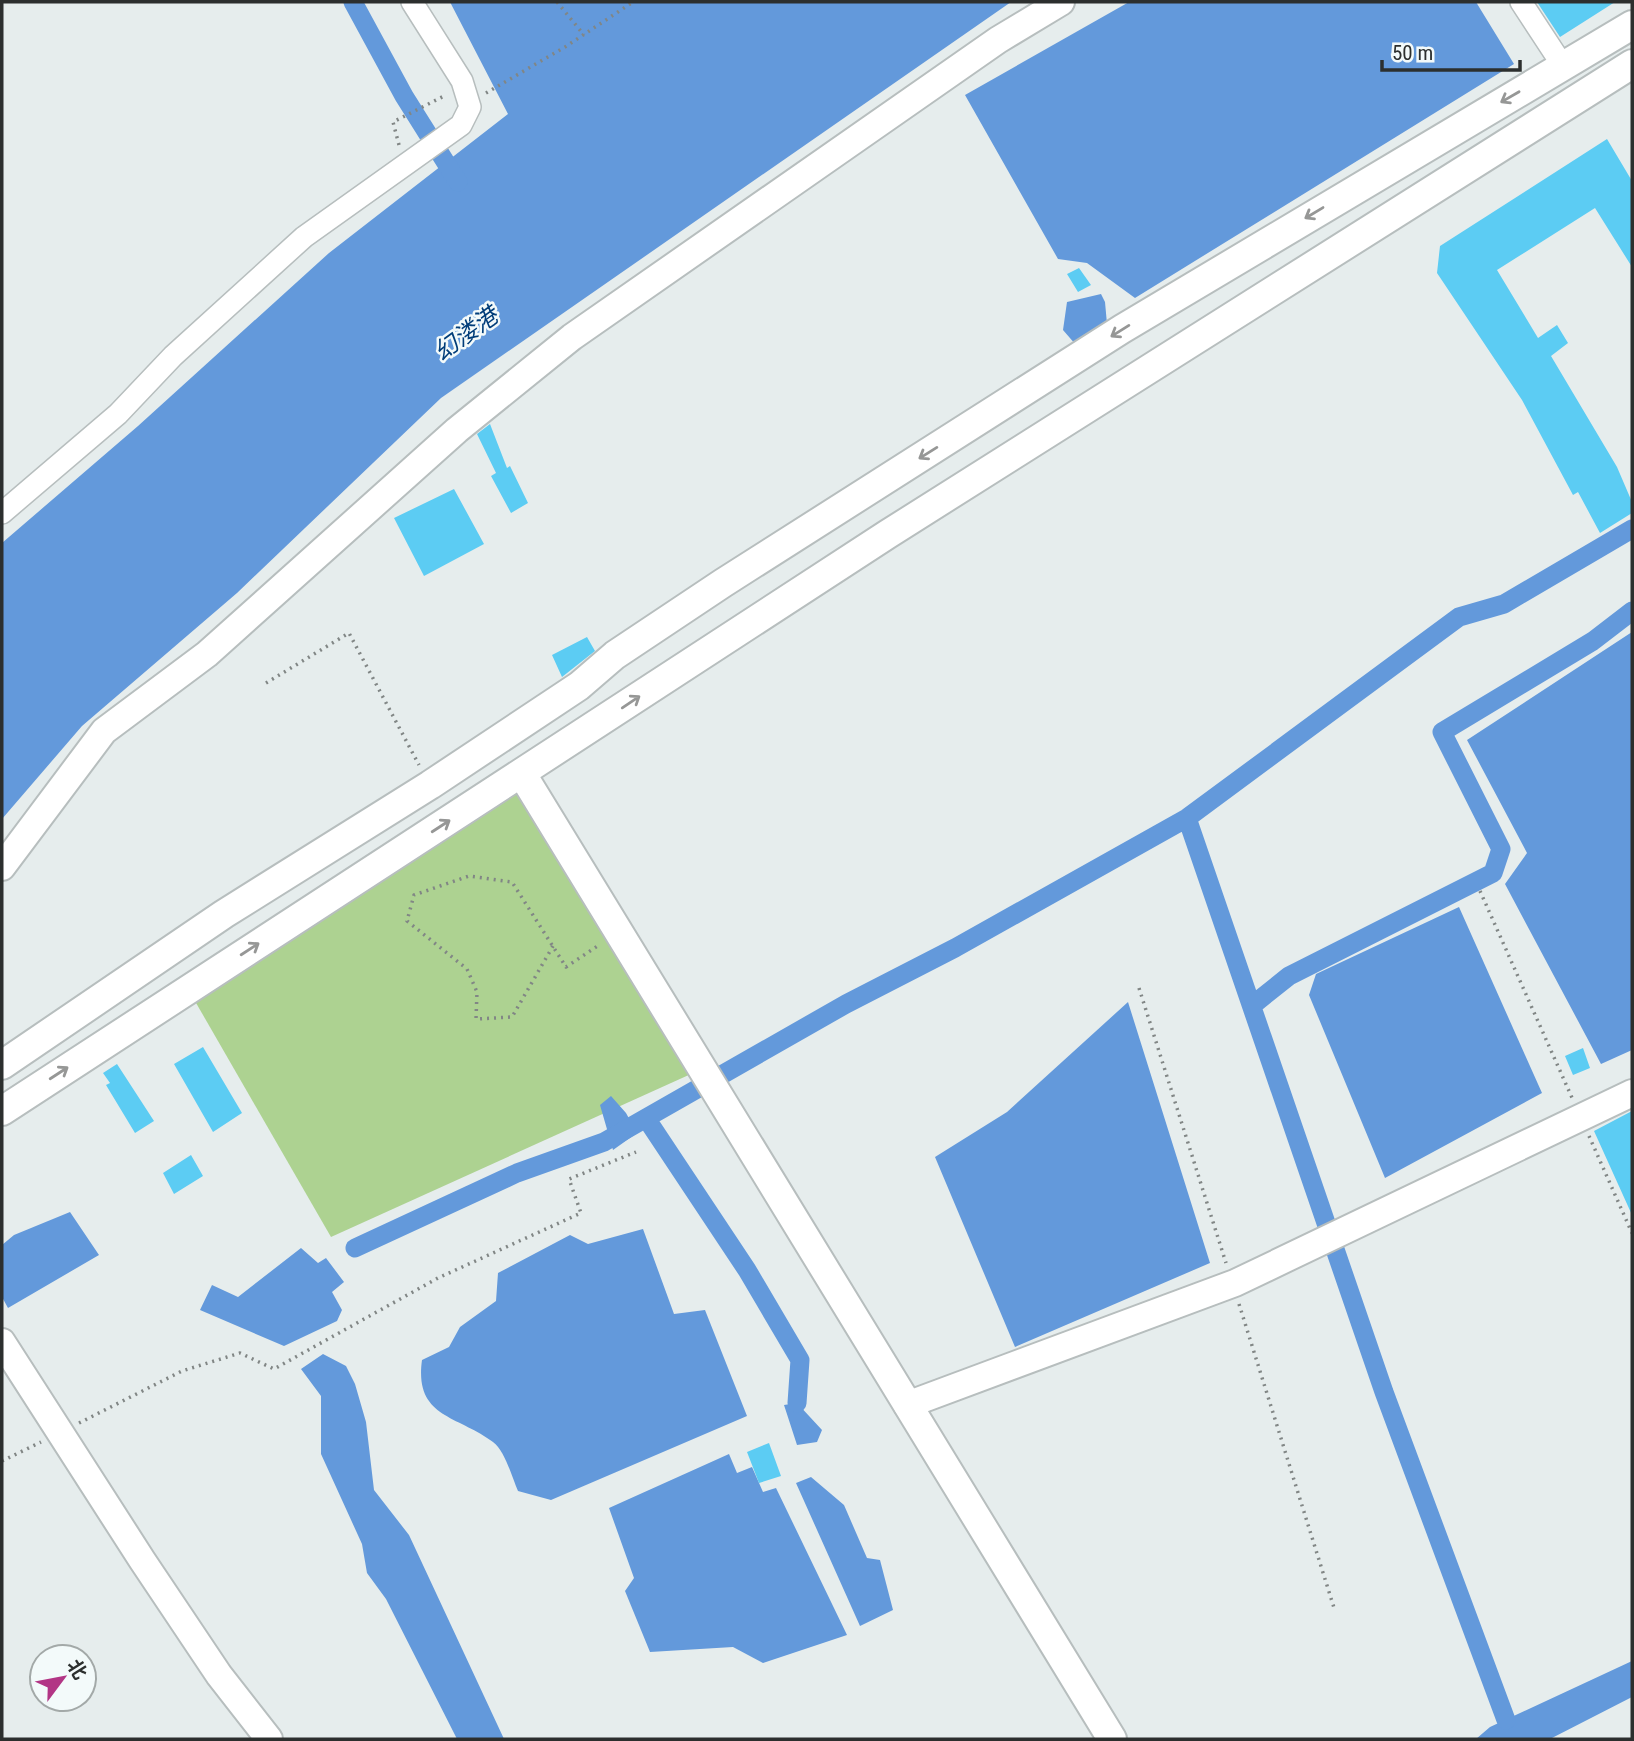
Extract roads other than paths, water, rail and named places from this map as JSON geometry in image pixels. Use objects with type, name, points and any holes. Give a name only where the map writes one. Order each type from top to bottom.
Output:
[{"type":"main road","points":[[2,1065],[224,914],[430,785],[579,686],[615,655],[723,583],[1122,329],[1632,25]]},
{"type":"main road","points":[[2,1111],[899,527],[1632,64]]},
{"type":"main road","points":[[579,686],[601,722]]},
{"type":"main road","points":[[522,774],[1112,1739]]},
{"type":"street","points":[[2,513],[118,414],[173,356],[304,237],[461,125],[470,107],[466,94],[412,2]]},
{"type":"street","points":[[2,867],[104,731],[207,654],[457,430],[572,337],[998,40],[1061,2]]},
{"type":"street","points":[[1521,2],[1563,66]]},
{"type":"street","points":[[907,1405],[1236,1283],[1632,1093]]},
{"type":"street","points":[[2,1342],[219,1675],[269,1739]]},
{"type":"water","name":"幻溇港","points":[[450,2],[1011,2],[441,398],[237,593],[82,726],[2,819],[2,543],[138,426],[329,253],[508,114]]},
{"type":"water","points":[[1129,2],[1476,2],[1514,64],[1135,298],[1087,263],[1058,259],[965,95]]},
{"type":"water","points":[[1101,294],[1105,302],[1107,324],[1076,345],[1063,330],[1067,302]]},
{"type":"water","points":[[1632,632],[1632,1050],[1601,1064],[1505,884],[1527,853],[1467,740]]},
{"type":"water","points":[[1459,907],[1542,1093],[1385,1178],[1309,995],[1316,974]]},
{"type":"water","points":[[1128,1002],[1210,1263],[1015,1347],[935,1157],[1007,1112]]},
{"type":"water","points":[[611,1096],[626,1113],[637,1133],[613,1150],[600,1105]]},
{"type":"water","points":[[70,1212],[99,1255],[8,1308],[2,1297],[2,1245],[14,1235]]},
{"type":"water","points":[[643,1229],[674,1314],[705,1310],[747,1416],[551,1500],[518,1491],[505,1458],[497,1446],[480,1433],[441,1413],[432,1404],[421,1379],[422,1360],[449,1347],[460,1327],[496,1301],[498,1273],[570,1235],[588,1244]]},
{"type":"water","points":[[301,1248],[318,1263],[326,1258],[344,1282],[332,1292],[342,1310],[337,1321],[284,1346],[200,1310],[212,1285],[238,1297]]},
{"type":"water","points":[[323,1354],[346,1366],[355,1384],[366,1422],[374,1490],[409,1535],[504,1739],[457,1739],[386,1599],[367,1573],[362,1544],[321,1454],[321,1396],[301,1369]]},
{"type":"water","points":[[797,1403],[822,1430],[817,1442],[797,1445],[784,1405]]},
{"type":"water","points":[[729,1454],[737,1473],[752,1467],[763,1492],[776,1488],[847,1635],[763,1663],[733,1647],[650,1652],[625,1591],[634,1578],[609,1508]]},
{"type":"water","points":[[811,1477],[844,1505],[867,1558],[880,1560],[893,1610],[860,1626],[796,1483]]},
{"type":"water","points":[[1632,1661],[1632,1697],[1550,1739],[1476,1739],[1490,1727]]},
{"type":"waterway","points":[[353,2],[404,96],[458,182]]},
{"type":"waterway","points":[[355,1248],[517,1173],[604,1142],[846,1004],[955,948],[1187,818],[1459,617],[1504,604],[1632,529]]},
{"type":"waterway","points":[[1254,1004],[1289,976],[1493,873],[1501,849],[1442,732],[1593,641],[1632,611]]},
{"type":"waterway","points":[[1187,818],[1384,1392],[1506,1720]]},
{"type":"waterway","points":[[646,1118],[747,1270],[800,1360],[797,1403]]}]
